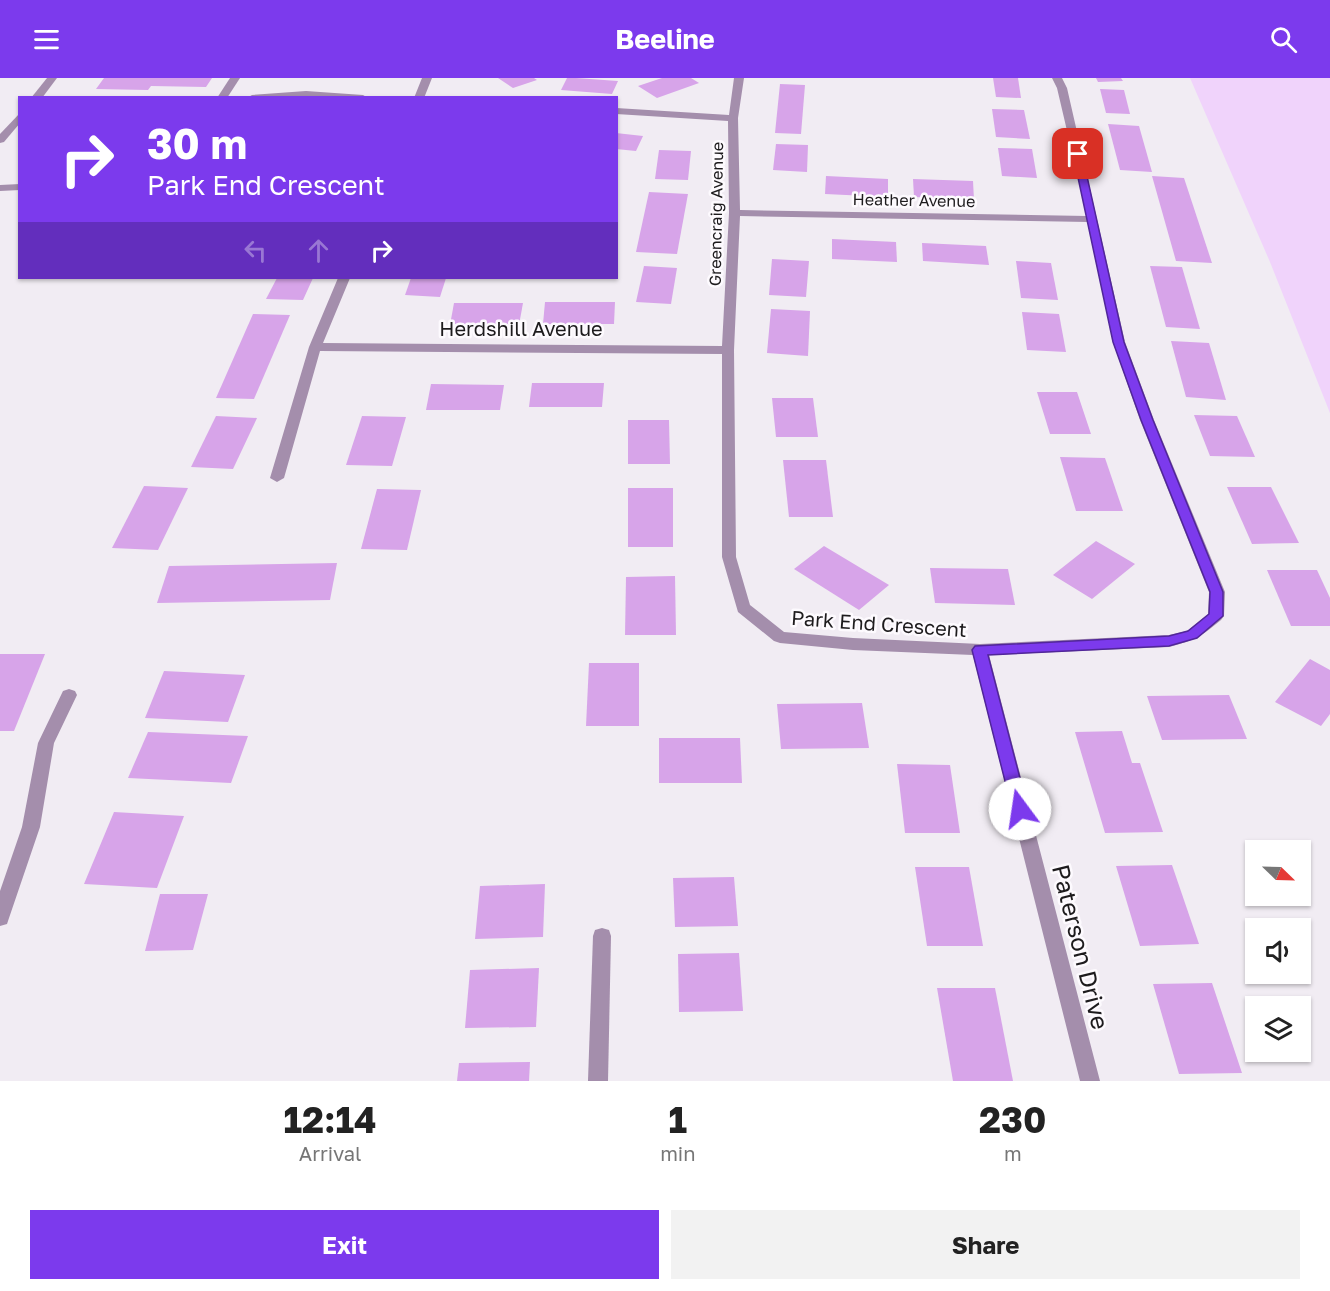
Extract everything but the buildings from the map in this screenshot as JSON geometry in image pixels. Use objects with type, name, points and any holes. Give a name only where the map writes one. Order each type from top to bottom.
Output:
[{"type":"street","points":[[38,96],[52,78]]},
{"type":"street","points":[[223,96],[235,78]]},
{"type":"street","points":[[420,96],[428,78]]},
{"type":"street","name":"Greencraig Avenue","points":[[728,350],[735,213],[733,118],[739,78]]},
{"type":"street","points":[[1057,78],[1062,88],[1093,219]]},
{"type":"street","points":[[279,96],[306,94],[334,96]]},
{"type":"street","points":[[618,111],[733,118]]},
{"type":"street","points":[[0,140],[18,118]]},
{"type":"street","points":[[0,188],[18,187]]},
{"type":"street","name":"Heather Avenue","points":[[735,213],[1093,219]]},
{"type":"street","name":"Park End Crescent","points":[[728,350],[729,557],[743,608],[780,638],[980,650],[1169,641],[1192,635],[1216,616],[1216,592],[1147,420],[1119,342],[1093,219]]},
{"type":"street","points":[[277,478],[315,347],[344,279]]},
{"type":"street","name":"Herdshill Avenue","points":[[315,347],[728,350]]},
{"type":"street","name":"Paterson Drive","points":[[980,650],[1090,1081]]},
{"type":"street","points":[[0,918],[31,827],[46,743],[69,695]]},
{"type":"street","points":[[598,1081],[602,936]]},
{"type":"shaded area","points":[[1190,78],[1330,78],[1330,413],[1270,262]]},
{"type":"route","points":[[1020,809],[980,650],[1169,641],[1192,635],[1216,616],[1216,592],[1147,420],[1119,342],[1078,154]]}]
